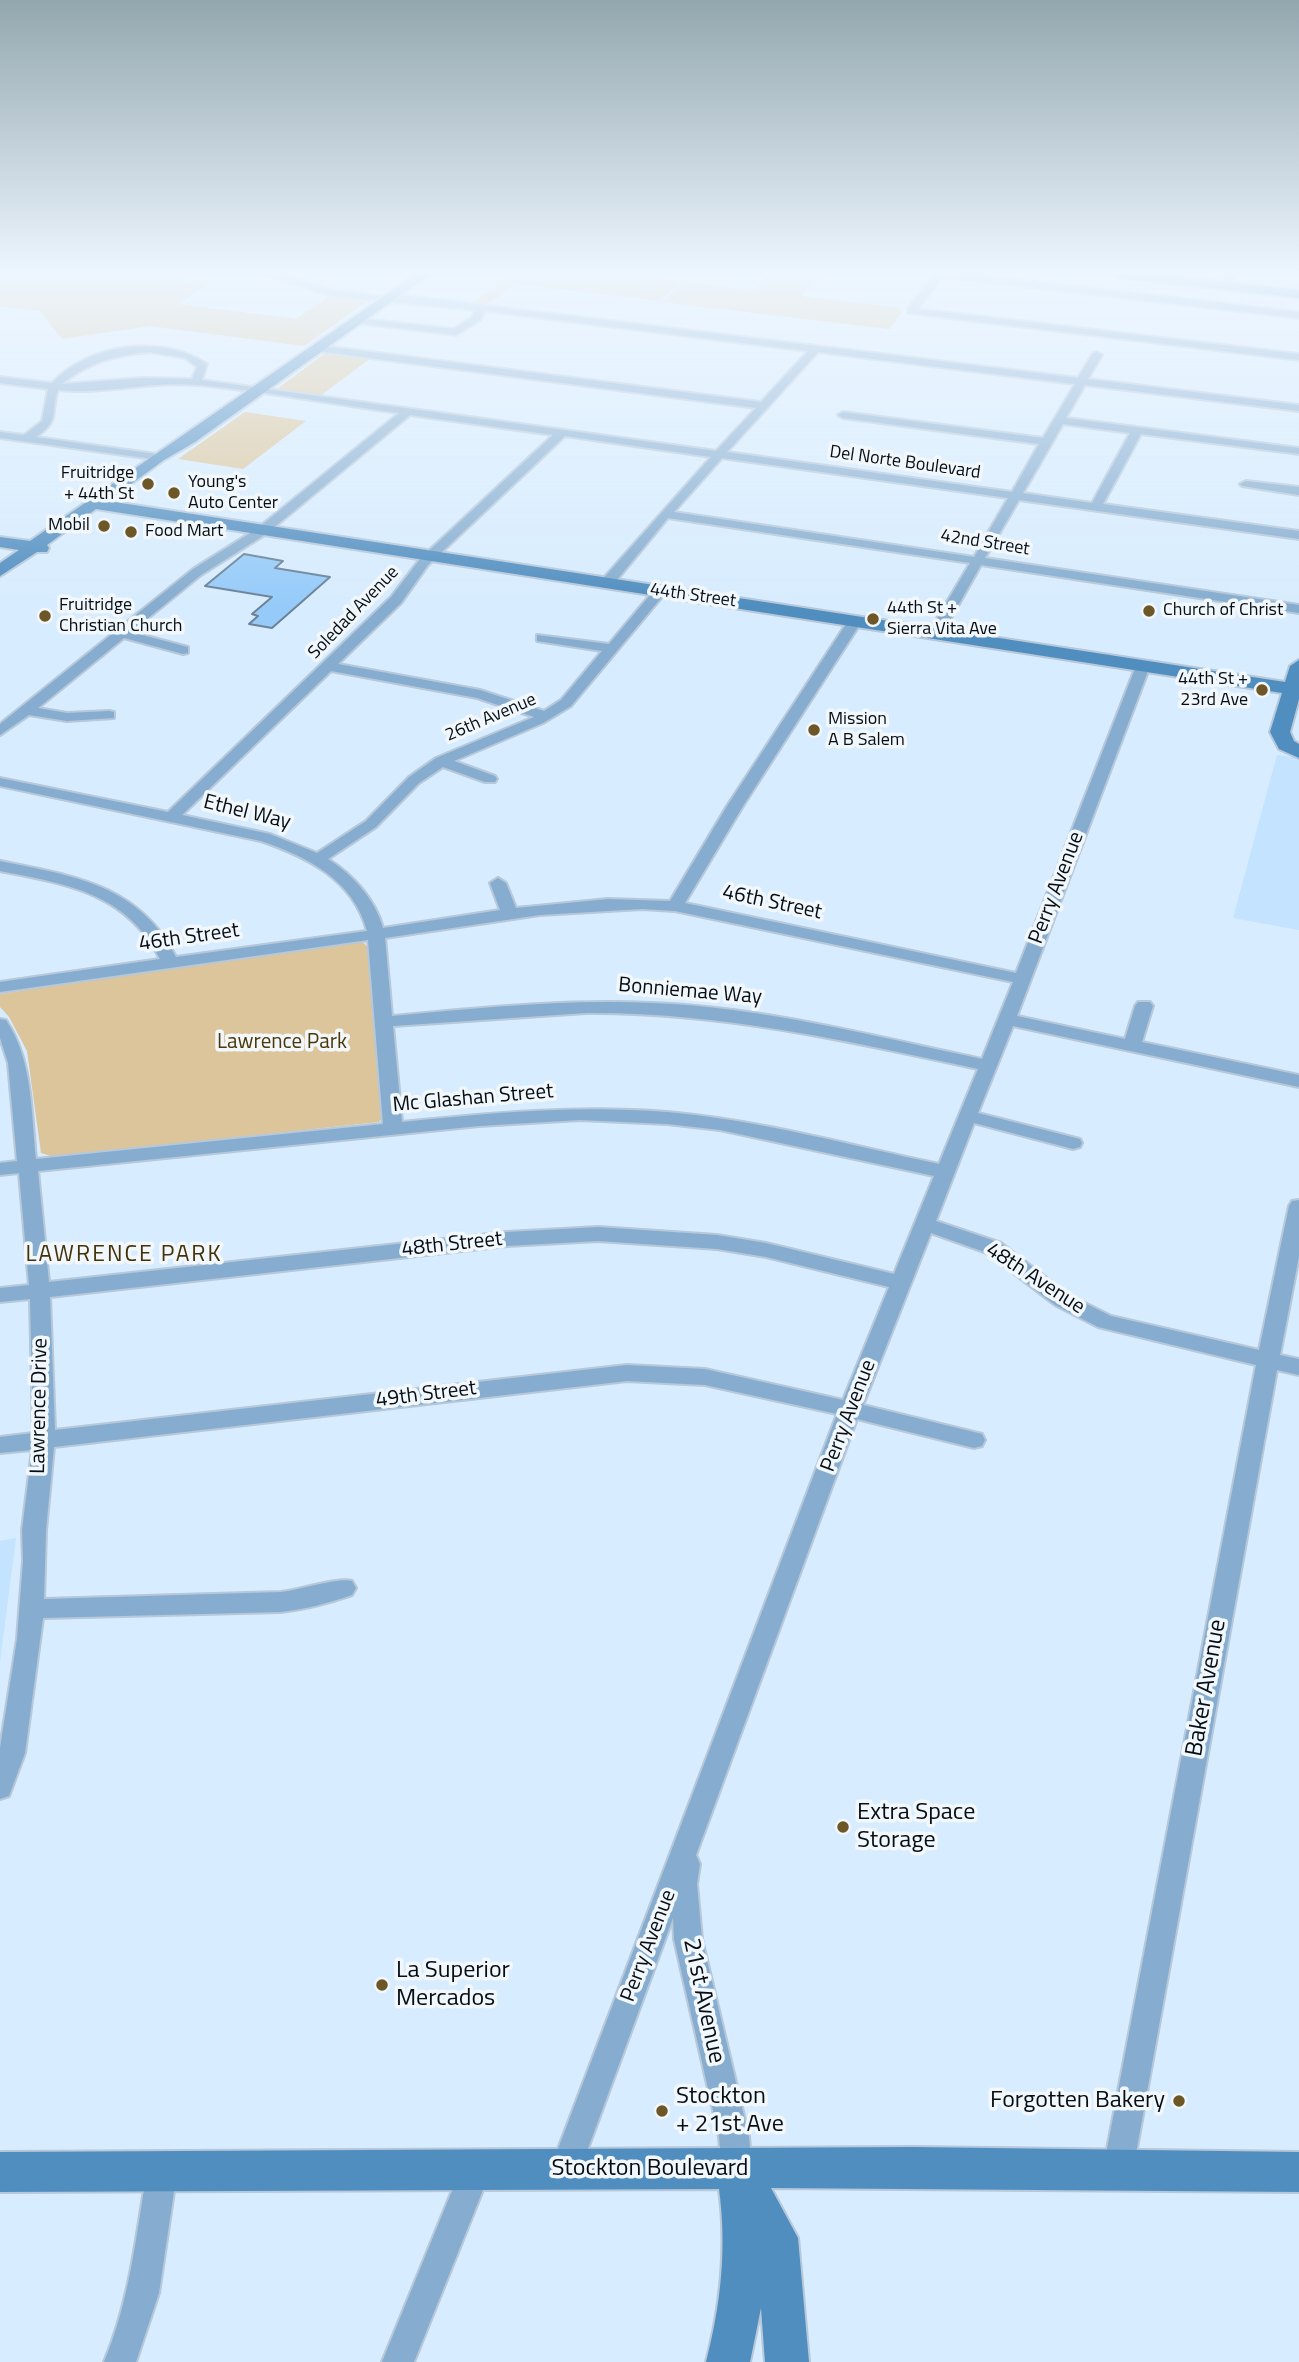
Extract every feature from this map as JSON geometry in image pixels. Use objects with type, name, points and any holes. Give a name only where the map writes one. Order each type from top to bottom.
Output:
[{"type":"main road","points":[[0,571],[40,548],[159,457],[190,439],[266,384]]},
{"type":"main road","points":[[99,505],[169,459],[190,439]]},
{"type":"main road","points":[[0,542],[40,548]]},
{"type":"main road","points":[[1292,689],[1299,666]]},
{"type":"main road","name":"Stockton Boulevard","points":[[0,2172],[737,2169],[1299,2172]]},
{"type":"main road","name":"21st Avenue","points":[[728,2362],[740,2315],[746,2262],[744,2211],[737,2169]]},
{"type":"main road","name":"21st Avenue","points":[[737,2169],[777,2238],[787,2362]]},
{"type":"street","points":[[33,384],[54,387],[116,384]]},
{"type":"street","points":[[25,439],[50,421],[52,414],[49,403],[57,384]]},
{"type":"street","points":[[211,384],[257,391]]},
{"type":"street","points":[[597,384],[766,406]]},
{"type":"street","points":[[606,584],[665,514],[785,384]]},
{"type":"street","points":[[935,634],[1081,384]]},
{"type":"street","points":[[1101,384],[1299,408]]},
{"type":"street","name":"Del Norte Boulevard","points":[[257,391],[1299,535]]},
{"type":"street","points":[[0,731],[197,572],[262,531],[407,412]]},
{"type":"street","points":[[843,415],[1046,442]]},
{"type":"street","points":[[1059,420],[1299,451]]},
{"type":"street","points":[[1096,507],[1137,430]]},
{"type":"street","name":"Soledad Avenue","points":[[172,817],[403,593],[420,568],[562,433]]},
{"type":"street","points":[[0,435],[159,457]]},
{"type":"street","points":[[1246,484],[1299,491]]},
{"type":"street","name":"44th Street","points":[[99,505],[1292,689]]},
{"type":"street","name":"42nd Street","points":[[665,514],[1299,609]]},
{"type":"street","points":[[0,582],[40,548]]},
{"type":"street","name":"26th Avenue","points":[[318,859],[371,824],[414,780],[441,761],[546,716],[573,697],[660,592]]},
{"type":"street","points":[[675,906],[735,806],[855,621]]},
{"type":"street","points":[[121,633],[183,649]]},
{"type":"street","points":[[542,638],[613,649]]},
{"type":"street","points":[[328,666],[480,694],[546,716]]},
{"type":"street","name":"Perry Avenue","points":[[565,2170],[850,1409],[1007,1019],[1143,666]]},
{"type":"street","points":[[1292,689],[1280,732],[1292,749]]},
{"type":"street","points":[[26,710],[67,716],[109,715]]},
{"type":"street","points":[[441,761],[490,779]]},
{"type":"street","name":"Ethel Way","points":[[0,782],[265,836],[318,859],[353,887],[364,902],[376,934],[393,1129]]},
{"type":"street","points":[[0,866],[71,881],[113,897],[130,908],[155,932],[170,963]]},
{"type":"street","points":[[498,883],[510,915]]},
{"type":"street","name":"46th Street","points":[[0,987],[599,903],[638,902],[675,906],[1022,979]]},
{"type":"street","points":[[1132,1046],[1144,1006]]},
{"type":"street","name":"Bonniemae Way","points":[[384,1023],[567,1008],[653,1008],[791,1025],[988,1066]]},
{"type":"street","points":[[1007,1019],[1299,1081]]},
{"type":"street","name":"Lawrence Drive","points":[[0,1024],[11,1042],[17,1063],[40,1292],[44,1441],[34,1530],[36,1561],[32,1609],[20,1709],[12,1752],[0,1788]]},
{"type":"street","name":"Mc Glashan Street","points":[[0,1169],[526,1116],[580,1114],[667,1118],[763,1131],[946,1172]]},
{"type":"street","points":[[968,1116],[1073,1143]]},
{"type":"street","name":"Baker Avenue","points":[[1118,2170],[1299,1206]]},
{"type":"street","name":"48th Avenue","points":[[925,1224],[994,1248],[1062,1300],[1105,1322],[1268,1360]]},
{"type":"street","name":"48th Street","points":[[0,1295],[493,1240],[598,1234],[717,1242],[901,1283]]},
{"type":"street","points":[[1268,1360],[1299,1367]]},
{"type":"street","name":"49th Street","points":[[0,1445],[626,1373],[705,1377],[974,1440]]},
{"type":"street","points":[[32,1609],[281,1602],[306,1600],[344,1588]]},
{"type":"street","name":"21st Avenue","points":[[692,1832],[684,1884],[688,1939],[734,2137],[737,2169]]},
{"type":"street","points":[[398,2362],[476,2170]]},
{"type":"street","points":[[120,2362],[131,2340],[139,2311],[162,2171]]},
{"type":"shaded area","points":[[1277,755],[1299,758],[1299,930],[1233,918]]},
{"type":"shaded area","points":[[16,1538],[0,1662],[0,1541]]},
{"type":"green space","points":[[283,384],[336,384],[320,396],[277,389]]},
{"type":"green space","points":[[245,412],[306,421],[243,469],[178,459]]},
{"type":"green space","name":"Lawrence Park","points":[[353,941],[364,943],[367,947],[385,1114],[379,1122],[54,1157],[41,1153],[27,1051],[9,1017],[0,1007],[0,994]]},
{"type":"building","points":[[244,554],[283,561],[275,568],[330,577],[272,628],[249,624],[258,616],[252,614],[272,597],[205,586]]},
{"type":"place","name":"Fruitridge + 44th St","points":[[148,484]]},
{"type":"place","name":"Young's Auto Center","points":[[174,493]]},
{"type":"place","name":"Mobil","points":[[104,526]]},
{"type":"place","name":"Food Mart","points":[[131,532]]},
{"type":"place","name":"Church of Christ","points":[[1149,611]]},
{"type":"place","name":"Fruitridge Christian Church","points":[[45,616]]},
{"type":"place","name":"44th St + Sierra Vita Ave","points":[[873,619]]},
{"type":"place","name":"44th St + 23rd Ave","points":[[1262,690]]},
{"type":"place","name":"Mission A B Salem","points":[[814,730]]},
{"type":"place","name":"Extra Space Storage","points":[[843,1827]]},
{"type":"place","name":"La Superior Mercados","points":[[382,1985]]},
{"type":"place","name":"Forgotten Bakery","points":[[1179,2101]]},
{"type":"place","name":"Stockton + 21st Ave","points":[[662,2111]]},
{"type":"district","name":"LAWRENCE PARK","points":[[124,1255]]}]
